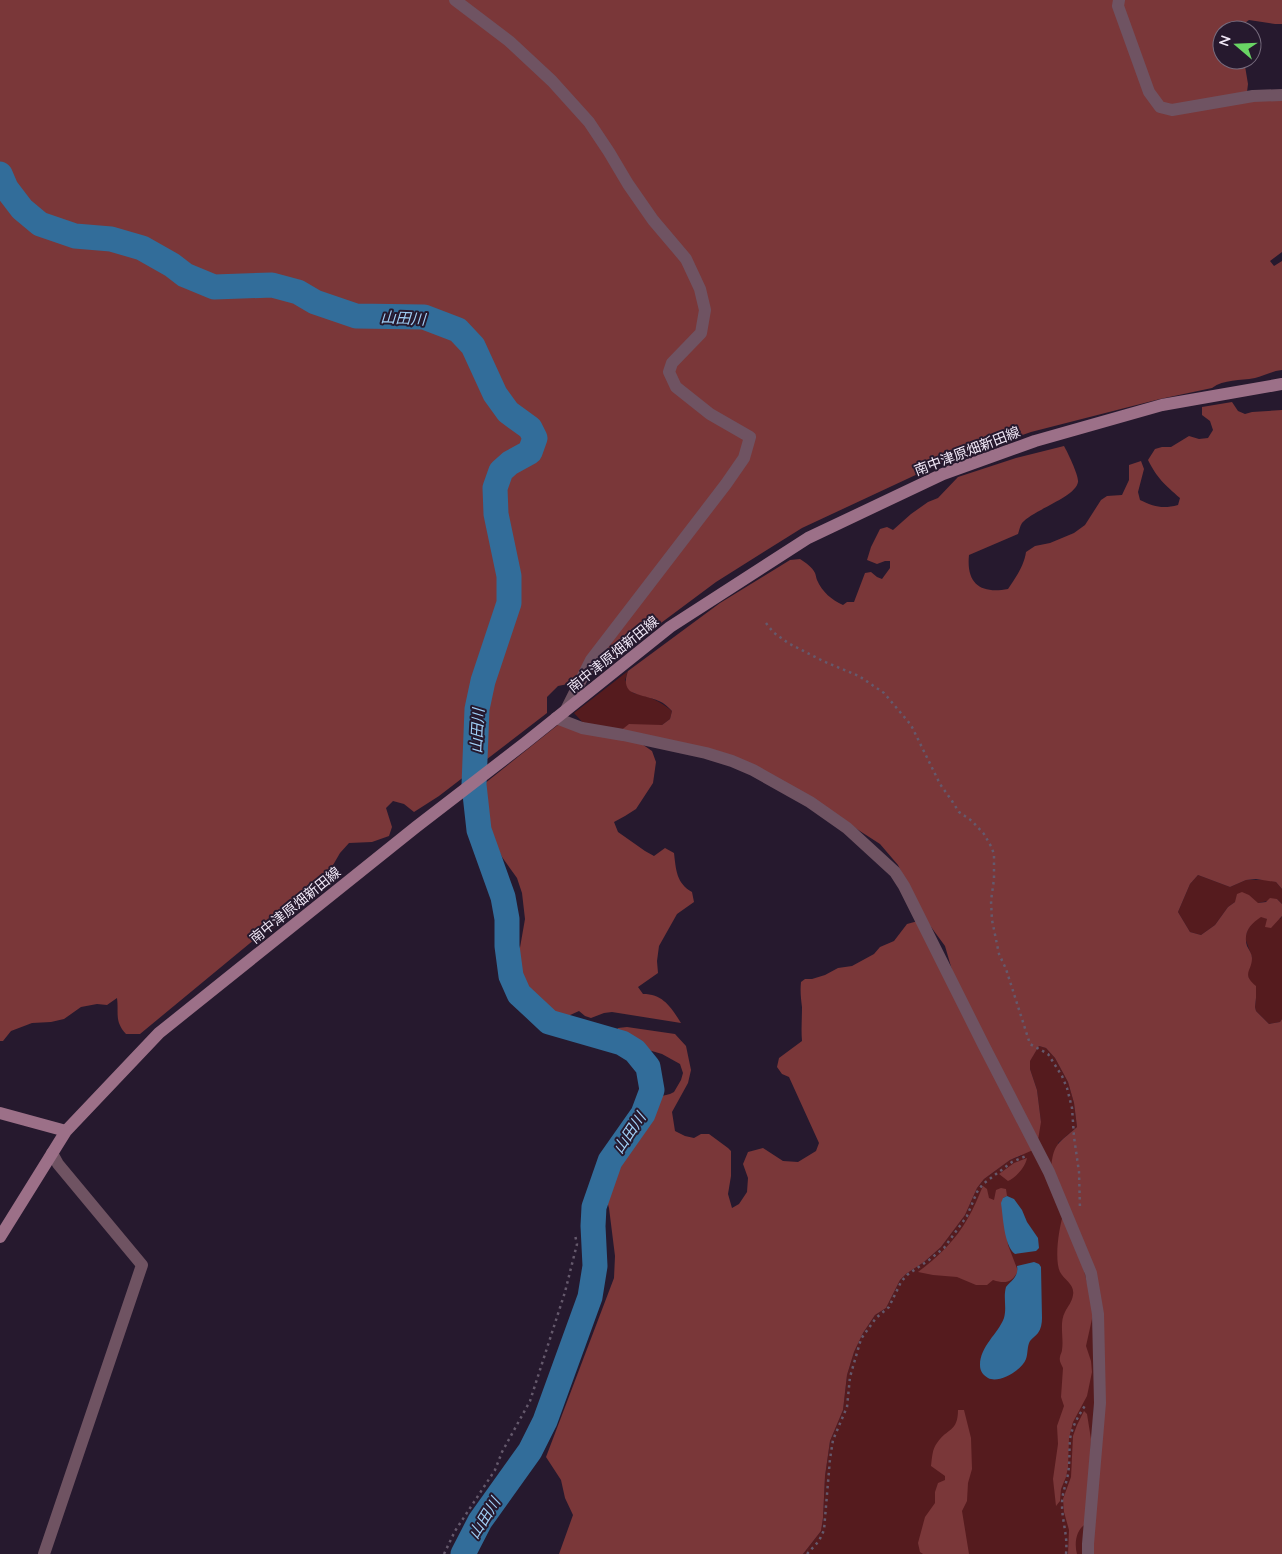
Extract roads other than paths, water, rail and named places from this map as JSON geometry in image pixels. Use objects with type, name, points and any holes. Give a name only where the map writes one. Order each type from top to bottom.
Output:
[{"type":"main road","name":"南中津原畑新田線","points":[[0,1237],[66,1131],[159,1033],[670,627],[808,538],[943,474],[1035,441],[1162,405],[1282,384]]},
{"type":"main road","points":[[0,1113],[66,1131]]},
{"type":"street","points":[[455,0],[516,48],[552,81],[589,122],[653,220],[686,259],[700,289],[705,310],[702,333],[672,363],[669,372],[676,387],[710,414],[750,437],[744,458],[591,660],[561,714],[582,728],[706,753],[753,770],[810,802],[854,834],[895,872],[904,886],[975,1030],[1049,1172],[1091,1273],[1098,1314],[1100,1403],[1088,1554]]},
{"type":"street","points":[[1119,0],[1118,6],[1149,92],[1160,106],[1172,110],[1253,96],[1282,96]]},
{"type":"street","points":[[44,1554],[142,1265],[58,1164],[52,1153]]},
{"type":"water","points":[[1007,1196],[1014,1199],[1038,1238],[1039,1248],[1036,1251],[1015,1254],[1011,1250],[1005,1230],[1001,1203],[1003,1198]]},
{"type":"water","points":[[1034,1262],[1041,1267],[1042,1324],[1040,1330],[1030,1341],[1026,1359],[1020,1367],[1004,1378],[988,1378],[981,1369],[981,1358],[986,1346],[1004,1318],[1006,1287],[1016,1275],[1017,1266]]},
{"type":"waterway","name":"山田川","points":[[0,174],[6,188],[22,209],[40,224],[75,236],[111,239],[142,248],[172,265],[185,275],[214,287],[272,285],[298,292],[315,302],[356,316],[424,317],[458,330],[473,346],[495,394],[508,412],[530,428],[535,438],[530,452],[510,463],[501,471],[495,488],[496,514],[509,576],[509,603],[483,681],[477,709],[474,785],[479,830],[503,897],[507,919],[507,946],[511,976],[519,994],[549,1022],[622,1043],[635,1051],[648,1067],[652,1090],[643,1114],[610,1161],[594,1207],[595,1266],[590,1297],[545,1421],[530,1451],[480,1521],[463,1554]]}]
